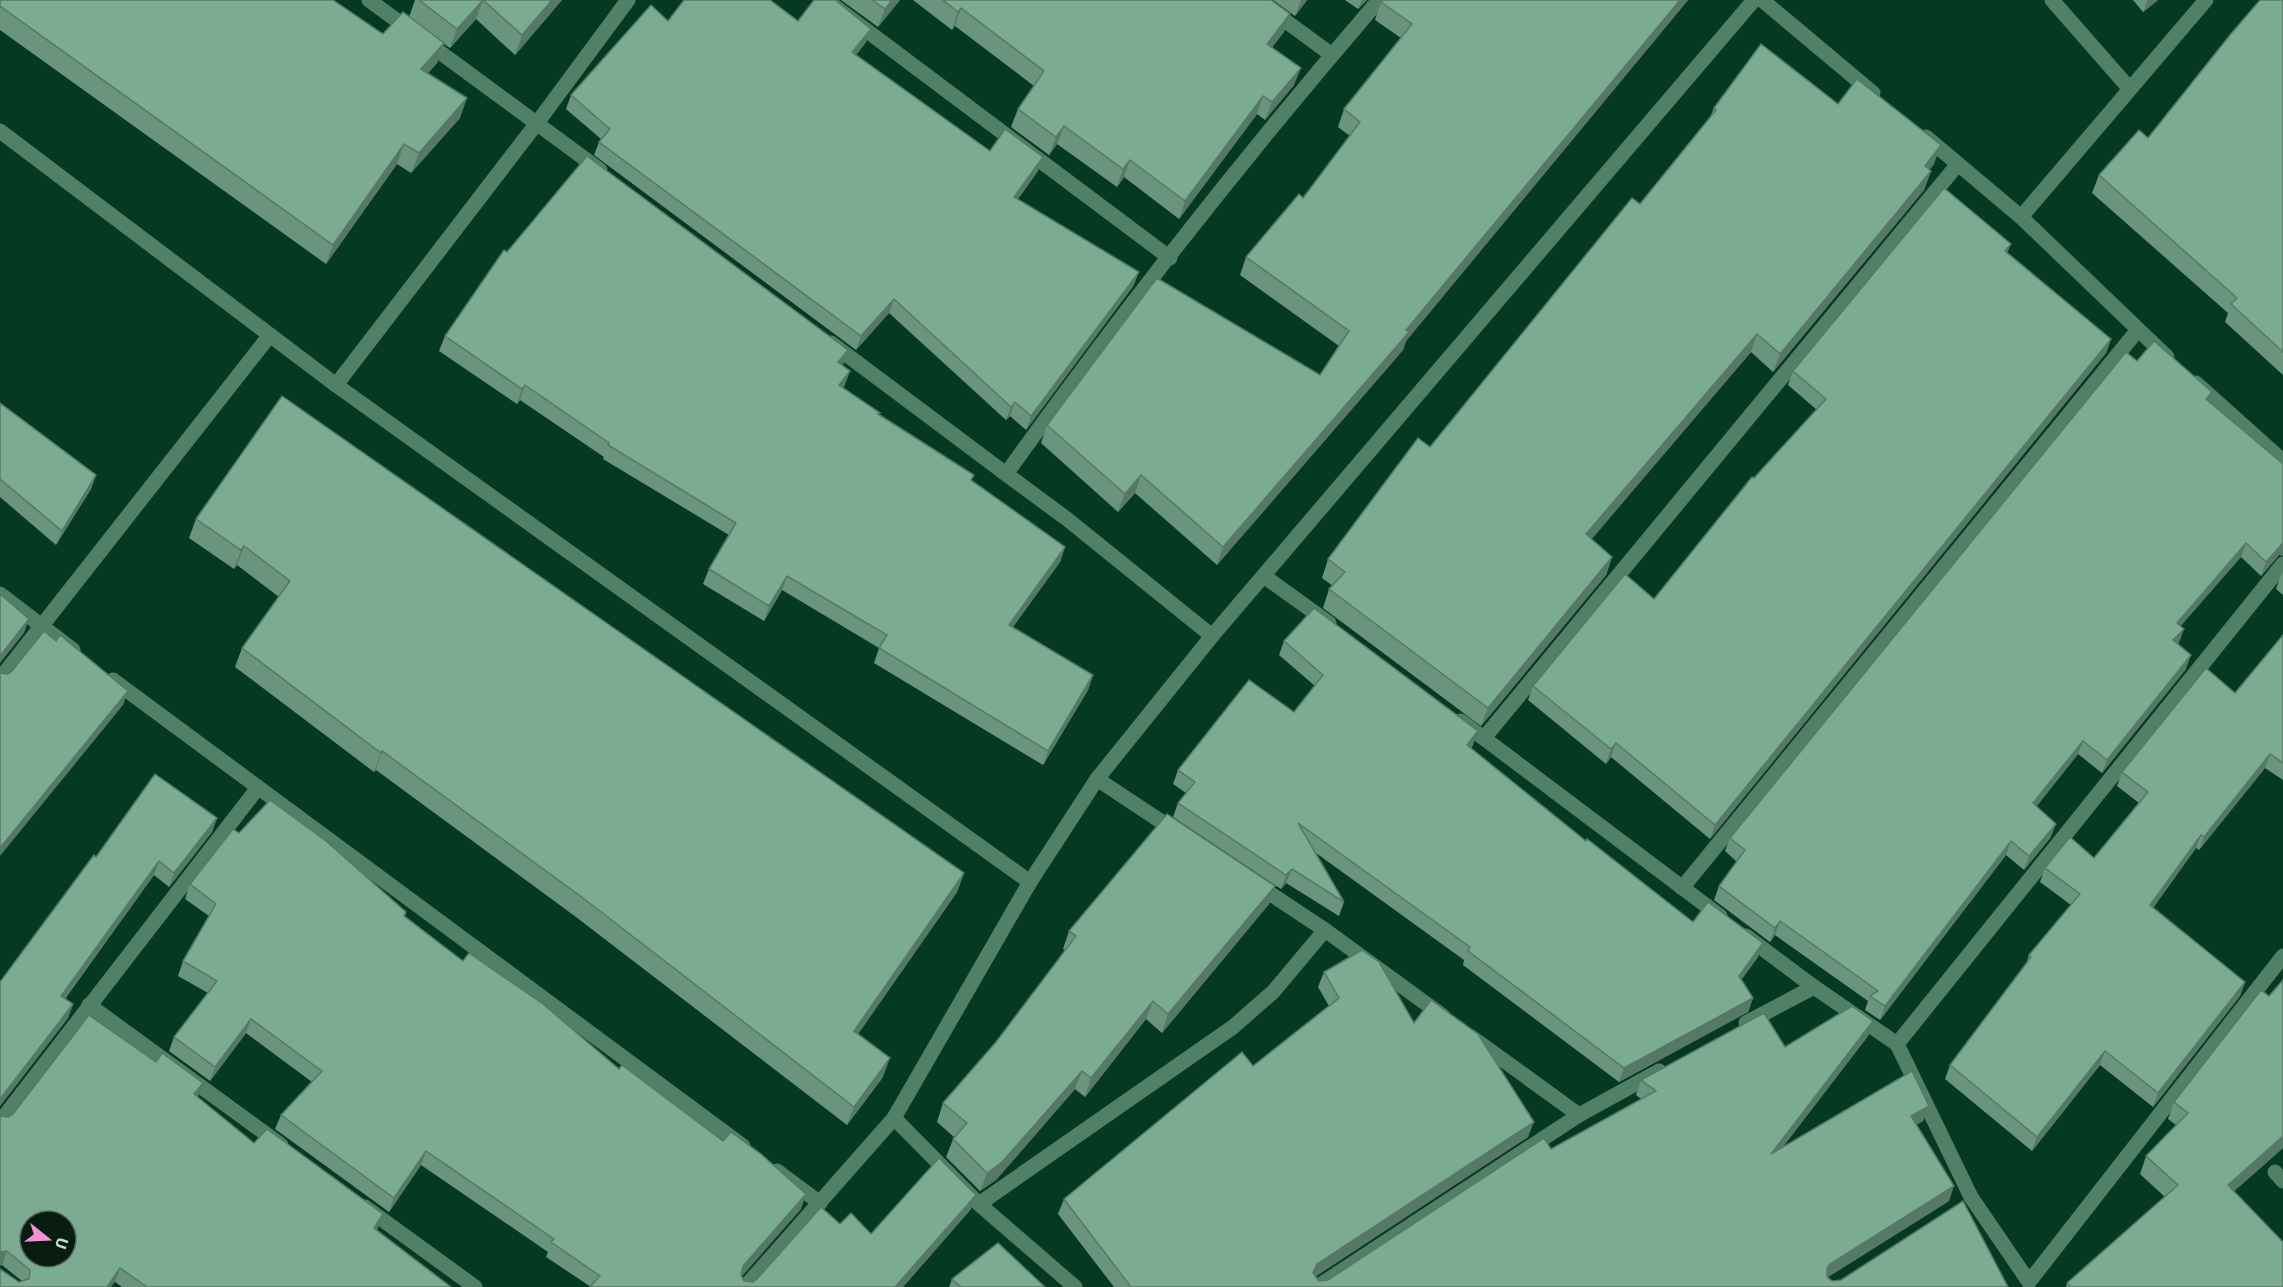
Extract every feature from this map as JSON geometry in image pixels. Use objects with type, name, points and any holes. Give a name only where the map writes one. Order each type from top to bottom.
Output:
[{"type":"street","points":[[369,0],[614,181]]},
{"type":"street","points":[[336,385],[537,123],[628,0]]},
{"type":"street","points":[[825,0],[1170,258]]},
{"type":"street","points":[[1257,0],[1332,55]]},
{"type":"street","points":[[1006,474],[1170,258],[1332,55],[1379,0]]},
{"type":"street","points":[[746,1287],[894,1118],[1030,882],[1097,779],[1212,636],[1754,0]]},
{"type":"street","points":[[1761,0],[1886,104]]},
{"type":"street","points":[[2052,0],[2129,88]]},
{"type":"street","points":[[2020,217],[2206,0]]},
{"type":"street","points":[[1913,126],[2020,217],[2137,331],[2283,461]]},
{"type":"street","points":[[0,130],[336,385],[1030,882]]},
{"type":"street","points":[[1484,738],[1958,164]]},
{"type":"street","points":[[815,331],[1006,474],[1212,636]]},
{"type":"street","points":[[1682,888],[2137,331]]},
{"type":"street","points":[[0,679],[270,335]]},
{"type":"street","points":[[1897,1044],[2283,564]]},
{"type":"street","points":[[1265,576],[1341,633]]},
{"type":"street","points":[[0,594],[257,789],[820,1203]]},
{"type":"street","points":[[1446,710],[1814,987],[1897,1044],[1971,1197],[2029,1282],[2283,956]]},
{"type":"street","points":[[1097,779],[1186,838]]},
{"type":"street","points":[[0,1122],[257,789]]},
{"type":"street","points":[[1245,878],[1324,930],[1579,1115]]},
{"type":"street","points":[[979,1204],[1233,1027],[1274,992],[1324,930]]},
{"type":"street","points":[[1733,1030],[1814,987]]},
{"type":"street","points":[[89,1005],[292,1153]]},
{"type":"street","points":[[1317,1287],[1579,1115],[1672,1064]]},
{"type":"street","points":[[894,1118],[979,1204],[1075,1287]]},
{"type":"street","points":[[350,1195],[475,1287]]},
{"type":"building","points":[[0,0],[333,0],[383,34],[403,12],[444,43],[421,69],[467,98],[419,153],[404,144],[333,245],[0,6]]},
{"type":"building","points":[[419,0],[483,0],[457,29]]},
{"type":"building","points":[[483,0],[552,0],[522,35]]},
{"type":"building","points":[[684,0],[770,0],[798,21],[814,0],[835,0],[871,29],[852,52],[990,151],[1005,129],[1043,157],[1014,197],[1139,272],[1031,416],[1015,402],[1011,407],[894,299],[861,336],[599,142],[610,129],[571,95],[651,5],[668,21]]},
{"type":"building","points":[[872,0],[892,0],[885,9]]},
{"type":"building","points":[[943,0],[1271,0],[1290,14],[1267,44],[1301,68],[1272,102],[1263,96],[1185,201],[1130,160],[1123,169],[1064,126],[1056,137],[1018,109],[1044,71],[961,8],[958,12]]},
{"type":"building","points":[[1383,0],[1680,0],[1406,330],[1409,332],[1223,547],[1141,475],[1125,494],[1047,425],[1157,278],[1320,375],[1349,331],[1246,257],[1299,194],[1303,198],[1360,122],[1344,109],[1412,24],[1381,2]]},
{"type":"building","points":[[2260,0],[2283,0],[2283,352],[2231,304],[2237,298],[2099,175],[2139,130],[2148,138]]},
{"type":"building","points":[[1761,44],[1838,104],[1857,79],[1941,145],[1925,166],[1931,171],[1780,354],[1757,334],[1586,534],[1612,557],[1488,708],[1329,589],[1345,572],[1328,559],[1418,438],[1430,447],[1632,198],[1640,204],[1716,110],[1714,108]]},
{"type":"building","points":[[587,156],[848,350],[838,362],[850,371],[839,385],[880,413],[878,414],[974,475],[971,480],[1065,547],[1009,625],[1093,675],[1048,751],[879,648],[887,635],[787,576],[769,606],[709,569],[736,523],[608,445],[609,443],[525,385],[522,389],[445,336],[504,250],[507,252]]},
{"type":"building","points":[[1944,188],[2011,244],[2005,251],[2111,339],[1715,825],[1616,743],[1611,749],[1533,686],[1625,574],[1654,599],[1752,477],[1754,478],[1826,399],[1793,371]]},
{"type":"building","points":[[2154,341],[2212,392],[2206,399],[2283,464],[2283,543],[2266,562],[2246,543],[2177,623],[2184,629],[2173,640],[2191,655],[2107,760],[2083,741],[2033,803],[2056,824],[2029,856],[2011,841],[1885,1006],[1870,996],[1878,991],[1780,921],[1775,928],[1719,886],[1745,850],[1730,838],[2126,352],[2137,361]]},
{"type":"building","points":[[282,396],[964,873],[854,1031],[890,1058],[854,1107],[583,898],[382,751],[381,753],[242,648],[290,581],[244,546],[241,550],[196,519]]},
{"type":"building","points":[[0,403],[96,475],[62,531],[0,479]]},
{"type":"building","points":[[0,594],[29,619],[0,656]]},
{"type":"building","points":[[1314,608],[1478,731],[1467,745],[1586,841],[1587,839],[1693,922],[1708,902],[1763,943],[1739,976],[1753,998],[1624,1068],[1468,951],[1470,947],[1298,823],[1344,902],[1292,869],[1286,875],[1178,803],[1195,782],[1178,770],[1249,680],[1294,712],[1323,675],[1284,641]]},
{"type":"building","points":[[44,631],[56,641],[60,635],[128,691],[0,848],[0,673],[8,674],[12,671]]},
{"type":"building","points":[[2283,635],[2283,763],[2270,754],[2204,837],[2201,835],[2150,905],[2245,982],[2158,1093],[2105,1051],[2037,1137],[1950,1065],[2031,957],[2029,955],[2080,894],[2045,868],[2070,837],[2094,858],[2148,792],[2122,772],[2206,668],[2235,693]]},
{"type":"building","points":[[155,774],[217,818],[174,873],[159,861],[61,996],[73,1004],[0,1099],[0,982],[94,855],[96,857]]},
{"type":"building","points":[[270,800],[326,841],[406,912],[404,916],[463,961],[469,953],[543,1004],[619,1069],[622,1065],[723,1141],[731,1132],[761,1154],[806,1194],[743,1266],[741,1275],[744,1281],[753,1282],[757,1279],[821,1207],[840,1224],[851,1213],[871,1234],[939,1158],[976,1195],[895,1287],[590,1287],[600,1276],[551,1242],[554,1239],[426,1151],[394,1198],[281,1115],[322,1071],[251,1019],[215,1067],[174,1037],[217,981],[183,961],[216,904],[190,884],[233,829],[239,833]]},
{"type":"building","points":[[1167,814],[1275,886],[1168,1014],[1153,1001],[1091,1078],[1082,1071],[1002,1162],[987,1173],[953,1139],[967,1123],[943,1103],[996,1042],[1076,936],[1069,931]]},
{"type":"building","points":[[1362,950],[1379,962],[1414,1023],[1431,1000],[1478,1034],[1534,1122],[1317,1264],[1313,1273],[1319,1281],[1328,1280],[1544,1138],[1551,1149],[1656,1091],[1641,1080],[1764,1013],[1785,1047],[1852,1006],[1873,1021],[1771,1154],[1912,1071],[1929,1106],[1911,1116],[1954,1186],[1830,1264],[1827,1268],[1827,1277],[1832,1281],[1841,1280],[1963,1201],[2008,1287],[1131,1287],[1064,1199],[1242,1052],[1253,1066],[1339,998],[1324,972]]},
{"type":"building","points":[[2283,980],[2283,1136],[2228,1185],[2283,1242],[2283,1287],[2071,1287],[2067,1283],[2178,1185],[2146,1156],[2188,1113],[2174,1102],[2261,990],[2269,996]]},
{"type":"building","points":[[89,1015],[156,1062],[162,1053],[203,1083],[194,1094],[254,1143],[267,1129],[383,1214],[374,1228],[451,1287],[147,1287],[120,1268],[107,1287],[0,1287],[0,1269],[19,1282],[29,1279],[29,1269],[78,1269],[78,1209],[18,1209],[18,1260],[7,1251],[0,1253],[0,1116],[8,1117],[13,1114]]},
{"type":"building","points":[[998,1243],[1045,1287],[961,1287],[952,1279]]}]
